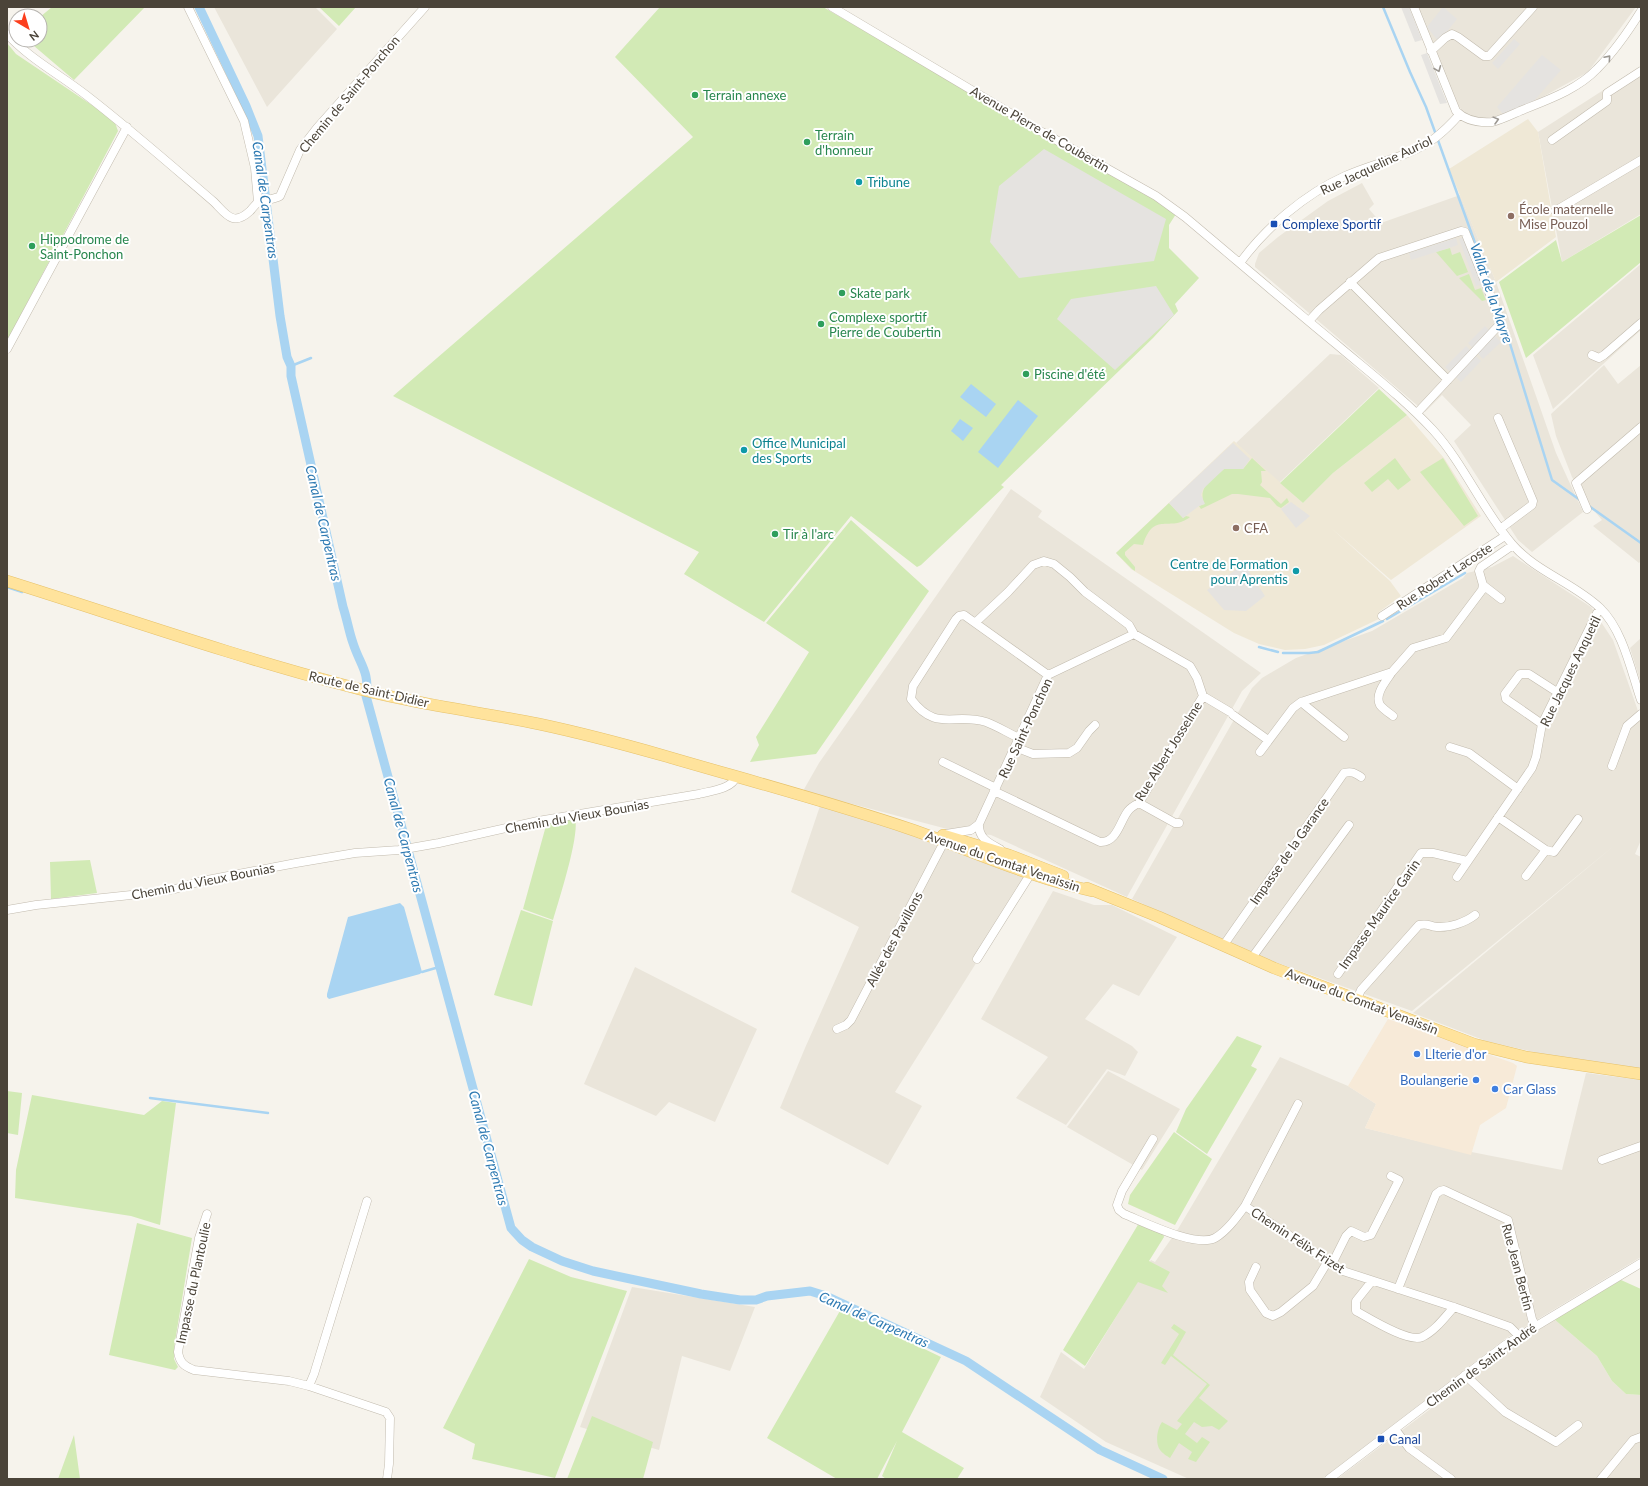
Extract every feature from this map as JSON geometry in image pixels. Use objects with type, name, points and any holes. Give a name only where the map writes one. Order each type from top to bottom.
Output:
[{"type":"main road","name":"Route de Saint-Didier","points":[[7,581],[204,644],[361,690],[577,732],[736,777]]},
{"type":"main road","name":"Avenue du Comtat Venaissin","points":[[736,777],[913,830],[946,841],[988,858],[1033,869]]},
{"type":"main road","name":"Avenue du Comtat Venaissin","points":[[946,841],[970,842],[1009,855],[1033,869],[1071,887],[1093,891],[1159,917],[1251,959],[1474,1044],[1498,1051],[1552,1061],[1641,1074]]},
{"type":"street","points":[[7,34],[38,62],[76,87],[127,127],[231,218],[240,217],[246,214],[259,202],[255,168],[244,121],[188,7]]},
{"type":"street","name":"Chemin de Saint-Ponchon","points":[[259,202],[275,199],[280,196],[300,150],[317,128],[425,7]]},
{"type":"street","name":"Avenue Pierre de Coubertin","points":[[832,7],[1042,132],[1156,196],[1185,217],[1416,413],[1446,445],[1503,532]]},
{"type":"street","points":[[1414,7],[1453,107],[1464,119],[1471,121],[1493,122],[1569,90],[1582,82],[1596,70],[1629,31],[1641,11]]},
{"type":"street","points":[[1431,51],[1445,38],[1452,34],[1484,56],[1489,56],[1533,7]]},
{"type":"street","points":[[1552,140],[1608,101],[1607,93],[1641,71]]},
{"type":"street","name":"Rue Jacqueline Auriol","points":[[1240,263],[1260,237],[1274,224],[1316,192],[1345,176],[1423,145],[1435,138],[1459,115]]},
{"type":"street","points":[[7,349],[127,127]]},
{"type":"street","points":[[1555,211],[1641,160]]},
{"type":"street","points":[[1309,321],[1378,258],[1461,231],[1465,232],[1500,319],[1500,324],[1416,413]]},
{"type":"street","points":[[1350,282],[1448,380]]},
{"type":"street","points":[[1592,356],[1599,358],[1604,355],[1641,323]]},
{"type":"street","name":"Rue Robert Lacoste","points":[[1382,616],[1503,532],[1532,505],[1533,501],[1498,418]]},
{"type":"street","points":[[1587,509],[1576,483],[1641,427]]},
{"type":"street","points":[[1503,532],[1513,545],[1540,568],[1591,600],[1601,609],[1616,628],[1641,700]]},
{"type":"street","points":[[1501,599],[1483,584],[1480,575],[1481,567],[1513,545]]},
{"type":"street","name":"Rue Albert Josselme","points":[[943,762],[1100,842],[1108,840],[1113,837],[1129,809],[1139,803],[1203,696],[1197,678],[1190,666],[1134,634],[1129,625],[1085,592],[1054,564],[1044,561],[1033,565],[1008,592],[976,622]]},
{"type":"street","points":[[1393,716],[1380,705],[1379,699],[1383,686],[1392,672],[1413,648],[1446,638],[1479,595],[1483,584]]},
{"type":"street","name":"Rue Jacques Anquetil","points":[[1457,877],[1532,768],[1536,757],[1542,724],[1597,613],[1601,609]]},
{"type":"street","points":[[1019,738],[986,722],[971,719],[942,719],[930,717],[918,708],[910,699],[913,686],[956,619],[964,614],[1048,675]]},
{"type":"street","name":"Rue Saint-Ponchon","points":[[970,842],[970,836],[976,828],[996,790],[1048,675],[1134,634]]},
{"type":"street","points":[[1260,752],[1293,708],[1301,702],[1392,672]]},
{"type":"street","points":[[1542,724],[1506,699],[1505,694],[1520,674],[1529,674],[1557,692]]},
{"type":"street","points":[[1203,696],[1232,713],[1268,740]]},
{"type":"street","points":[[1301,702],[1344,737]]},
{"type":"street","points":[[1612,766],[1627,726],[1641,714]]},
{"type":"street","points":[[1015,747],[1033,754],[1069,753],[1078,748],[1089,731],[1095,725]]},
{"type":"street","points":[[1450,747],[1469,753],[1518,789]]},
{"type":"street","name":"Impasse de la Garance","points":[[1223,946],[1344,773],[1350,771],[1362,777]]},
{"type":"street","name":"Chemin du Vieux Bounias","points":[[7,910],[36,905],[150,893],[175,889],[202,881],[296,863],[355,854],[399,850],[439,843],[538,821],[699,794],[725,787],[735,781],[736,777]]},
{"type":"street","points":[[1139,803],[1175,823],[1179,823]]},
{"type":"street","points":[[1498,817],[1546,850],[1554,852],[1578,818]]},
{"type":"street","points":[[1251,959],[1349,825]]},
{"type":"street","points":[[946,841],[976,828],[984,839],[1009,855]]},
{"type":"street","points":[[946,841],[965,844],[970,842],[978,852],[988,858]]},
{"type":"street","name":"Allée des Pavillons","points":[[837,1029],[846,1025],[851,1020],[946,841]]},
{"type":"street","points":[[1526,876],[1546,850]]},
{"type":"street","name":"Impasse Maurice Garin","points":[[1338,974],[1421,853],[1433,853],[1467,862]]},
{"type":"street","points":[[977,959],[1033,869]]},
{"type":"street","points":[[1357,999],[1361,990],[1419,925],[1427,923],[1437,927],[1456,924],[1468,920],[1476,915]]},
{"type":"street","points":[[1245,1206],[1298,1104]]},
{"type":"street","name":"Chemin Félix Frizet","points":[[1153,1139],[1122,1191],[1117,1205],[1119,1210],[1169,1233],[1204,1240],[1215,1238],[1224,1231],[1245,1206],[1343,1271],[1510,1327],[1519,1336]]},
{"type":"street","points":[[1602,1160],[1641,1146]]},
{"type":"street","points":[[1256,1267],[1249,1282],[1250,1290],[1266,1313],[1273,1316],[1281,1312],[1313,1286],[1330,1263],[1346,1236],[1351,1231],[1364,1237],[1371,1235],[1398,1180],[1391,1176]]},
{"type":"street","name":"Rue Jean Bertin","points":[[1398,1289],[1436,1194],[1444,1190],[1508,1220],[1532,1319],[1536,1326]]},
{"type":"street","points":[[309,1386],[367,1201]]},
{"type":"street","name":"Impasse du Plantoulie","points":[[207,1214],[199,1238],[178,1352],[179,1360],[185,1366],[194,1370],[288,1381],[309,1386],[386,1412],[390,1418],[389,1464],[387,1479]]},
{"type":"street","name":"Chemin de Saint-André","points":[[1329,1479],[1465,1375],[1519,1336],[1641,1263]]},
{"type":"street","points":[[1372,1281],[1356,1301],[1356,1311],[1411,1338],[1421,1338],[1454,1307]]},
{"type":"street","points":[[1465,1375],[1505,1412],[1556,1442],[1578,1425]]},
{"type":"street","points":[[1395,1429],[1409,1448],[1451,1479]]},
{"type":"street","points":[[1601,1479],[1633,1440],[1641,1437]]},
{"type":"shaded area","points":[[214,7],[315,7],[337,29],[267,107]]},
{"type":"shaded area","points":[[1401,7],[1409,7],[1422,40],[1415,42]]},
{"type":"shaded area","points":[[1417,7],[1636,7],[1588,72],[1539,99],[1500,116],[1481,119],[1464,114],[1450,93]]},
{"type":"shaded area","points":[[1443,7],[1457,19],[1438,41],[1427,27]]},
{"type":"shaded area","points":[[1514,39],[1520,44],[1498,69],[1492,63]]},
{"type":"shaded area","points":[[1427,53],[1447,103],[1440,104],[1421,55]]},
{"type":"shaded area","points":[[1542,55],[1561,70],[1533,102],[1503,114],[1497,107]]},
{"type":"shaded area","points":[[1641,66],[1641,214],[1562,262],[1538,132]]},
{"type":"shaded area","name":"École maternelle Mise Pouzol","points":[[1528,119],[1538,132],[1556,237],[1496,282],[1449,169]]},
{"type":"shaded area","points":[[1044,149],[1166,219],[1154,261],[1019,278],[990,242],[999,186]]},
{"type":"shaded area","points":[[1362,183],[1374,204],[1369,209],[1381,223],[1460,195],[1496,282],[1556,453],[1583,512],[1532,552],[1518,540],[1454,441],[1471,425],[1442,395],[1425,412],[1255,267],[1259,253],[1278,237],[1328,201]]},
{"type":"shaded area","points":[[1465,237],[1483,284],[1476,286],[1459,239]]},
{"type":"shaded area","points":[[1456,238],[1458,245],[1411,260],[1409,253]]},
{"type":"shaded area","points":[[1641,264],[1641,330],[1553,409],[1533,355]]},
{"type":"shaded area","points":[[1156,286],[1174,315],[1115,370],[1057,319],[1071,299]]},
{"type":"shaded area","points":[[1485,326],[1501,342],[1483,359],[1468,343]]},
{"type":"shaded area","points":[[1466,346],[1481,361],[1461,382],[1445,367]]},
{"type":"shaded area","points":[[1330,354],[1341,355],[1379,388],[1279,483],[1236,443]]},
{"type":"shaded area","points":[[1604,365],[1618,384],[1641,365],[1641,561],[1639,563],[1593,526],[1602,520],[1591,507],[1572,477],[1556,436],[1551,414]]},
{"type":"shaded area","name":"CFA","points":[[1407,415],[1444,458],[1481,516],[1391,580],[1330,527],[1390,581],[1401,596],[1379,612],[1383,617],[1324,645],[1305,649],[1285,650],[1259,644],[1234,633],[1131,569],[1116,553],[1234,441],[1303,503],[1333,473]]},
{"type":"shaded area","points":[[1233,443],[1250,459],[1243,469],[1224,469],[1203,489],[1201,495],[1205,504],[1199,506],[1183,518],[1169,503]]},
{"type":"shaded area","points":[[1011,489],[1042,511],[1038,517],[1261,673],[1242,691],[1127,897],[991,835],[951,830],[803,791],[819,763]]},
{"type":"shaded area","points":[[1291,502],[1310,516],[1296,528],[1281,509]]},
{"type":"shaded area","points":[[1513,556],[1591,607],[1613,640],[1641,723],[1641,840],[1635,854],[1641,857],[1641,1070],[1559,1058],[1486,1041],[1413,1013],[1615,845],[1412,1011],[1250,953],[1132,899],[1252,688],[1262,678],[1296,658],[1372,631],[1463,578],[1467,573],[1492,567]]},
{"type":"shaded area","points":[[1244,564],[1265,596],[1246,611],[1224,610],[1207,590]]},
{"type":"shaded area","points":[[1641,638],[1641,680],[1640,680],[1630,648]]},
{"type":"shaded area","points":[[820,806],[869,820],[1029,879],[895,1092],[922,1106],[888,1165],[780,1108],[859,927],[791,892]]},
{"type":"shaded area","points":[[1053,891],[1094,905],[1112,905],[1177,937],[1139,996],[1113,984],[1085,1019],[1132,1046],[1138,1052],[1125,1076],[1107,1069],[1066,1125],[1016,1098],[1048,1057],[981,1019]]},
{"type":"shaded area","points":[[635,967],[757,1029],[715,1122],[669,1102],[656,1116],[584,1084]]},
{"type":"shaded area","points":[[1388,1019],[1513,1063],[1517,1066],[1506,1108],[1480,1125],[1471,1155],[1365,1128],[1376,1104],[1348,1086]]},
{"type":"shaded area","points":[[1280,1057],[1348,1086],[1376,1104],[1365,1128],[1426,1143],[1562,1170],[1586,1073],[1641,1080],[1641,1257],[1505,1339],[1322,1479],[1189,1479],[1106,1442],[1040,1397],[1061,1352],[1084,1369],[1151,1260],[1155,1262],[1178,1229]]},
{"type":"shaded area","points":[[1108,1071],[1180,1109],[1142,1170],[1067,1127]]},
{"type":"shaded area","points":[[632,1287],[755,1307],[730,1371],[682,1356],[659,1450],[580,1427]]},
{"type":"shaded area","points":[[1554,1319],[1597,1356],[1612,1381],[1626,1394],[1641,1395],[1641,1479],[1337,1479],[1477,1372]]},
{"type":"green space","points":[[52,7],[145,7],[74,80],[36,48],[48,48],[48,10]]},
{"type":"green space","points":[[319,7],[356,7],[339,26]]},
{"type":"green space","name":"Complexe sportif Pierre de Coubertin","points":[[660,7],[823,7],[1153,198],[1176,214],[1169,225],[1169,248],[1199,278],[1175,304],[1178,311],[1153,338],[1001,485],[1004,487],[921,565],[917,567],[851,516],[764,622],[684,574],[699,552],[393,396],[693,137],[615,57]]},
{"type":"green space","name":"Hippodrome de Saint-Ponchon","points":[[7,43],[8,48],[11,48],[16,54],[114,120],[118,131],[7,341]]},
{"type":"green space","points":[[1641,215],[1641,262],[1526,358],[1499,282],[1556,240],[1562,262]]},
{"type":"green space","points":[[1450,248],[1452,255],[1460,252],[1468,272],[1457,276],[1436,252]]},
{"type":"green space","points":[[1469,274],[1475,290],[1481,288],[1486,300],[1482,301],[1459,278]]},
{"type":"green space","points":[[1379,389],[1407,415],[1333,473],[1303,503],[1280,483]]},
{"type":"green space","points":[[1252,458],[1266,471],[1261,471],[1262,482],[1260,485],[1281,504],[1287,498],[1289,502],[1281,508],[1277,506],[1270,498],[1232,494],[1201,509],[1199,506],[1204,504],[1204,488],[1210,481],[1224,469],[1243,469]]},
{"type":"green space","points":[[1395,458],[1411,480],[1398,490],[1388,479],[1372,492],[1364,483]]},
{"type":"green space","points":[[1443,458],[1478,516],[1464,526],[1420,472]]},
{"type":"green space","points":[[1169,503],[1183,518],[1186,516],[1190,517],[1176,523],[1157,525],[1147,534],[1143,545],[1134,544],[1125,552],[1125,555],[1135,567],[1135,571],[1116,553]]},
{"type":"green space","points":[[851,520],[929,591],[816,754],[750,762],[759,745],[756,737],[809,652],[766,623]]},
{"type":"green space","points":[[575,818],[575,838],[572,852],[553,920],[523,909],[547,822]]},
{"type":"green space","points":[[90,860],[97,893],[51,899],[50,862]]},
{"type":"green space","points":[[521,910],[553,921],[532,1006],[494,995]]},
{"type":"green space","points":[[1237,1036],[1262,1046],[1251,1066],[1257,1069],[1207,1154],[1176,1132],[1186,1109]]},
{"type":"green space","points":[[7,1091],[22,1093],[18,1135],[7,1133]]},
{"type":"green space","points":[[32,1095],[144,1115],[162,1101],[176,1103],[160,1225],[131,1216],[15,1198],[16,1170]]},
{"type":"green space","points":[[1174,1132],[1212,1159],[1175,1225],[1128,1204],[1130,1195]]},
{"type":"green space","points":[[137,1223],[192,1238],[174,1348],[174,1359],[178,1367],[175,1370],[109,1355]]},
{"type":"green space","points":[[1139,1223],[1163,1233],[1164,1237],[1149,1261],[1170,1272],[1162,1286],[1168,1293],[1138,1282],[1085,1366],[1063,1350]]},
{"type":"green space","points":[[529,1259],[571,1277],[627,1291],[555,1478],[472,1459],[475,1444],[443,1428]]},
{"type":"green space","points":[[1621,1280],[1641,1289],[1641,1395],[1626,1394],[1612,1381],[1597,1356],[1554,1319]]},
{"type":"green space","points":[[841,1309],[941,1357],[902,1432],[964,1468],[957,1479],[886,1479],[882,1476],[897,1441],[877,1479],[837,1479],[767,1438]]},
{"type":"green space","points":[[1174,1324],[1186,1332],[1173,1355],[1210,1385],[1199,1398],[1228,1421],[1219,1430],[1212,1426],[1202,1427],[1194,1422],[1185,1434],[1197,1443],[1202,1437],[1210,1442],[1196,1462],[1188,1459],[1192,1452],[1179,1443],[1170,1458],[1158,1447],[1158,1432],[1162,1422],[1177,1430],[1182,1424],[1177,1421],[1207,1384],[1171,1356],[1165,1365],[1161,1363],[1179,1334],[1171,1328]]},
{"type":"green space","points":[[592,1416],[653,1442],[643,1479],[567,1479]]},
{"type":"green space","points":[[74,1435],[80,1479],[58,1479]]},
{"type":"water","points":[[971,384],[996,404],[986,417],[960,397]]},
{"type":"water","points":[[1018,400],[1038,416],[998,468],[978,452]]},
{"type":"water","points":[[960,419],[973,428],[963,441],[951,431]]},
{"type":"water","points":[[400,903],[404,907],[422,972],[420,974],[329,999],[327,994],[348,917]]},
{"type":"waterway","name":"Canal de Carpentras","points":[[199,7],[246,106],[258,136],[280,316],[287,357],[291,366],[291,376],[343,607],[356,651],[364,669],[367,681],[366,696],[511,1228],[522,1240],[532,1247],[562,1261],[593,1271],[701,1294],[740,1300],[756,1300],[767,1296],[810,1291],[826,1296],[966,1361],[1100,1450],[1163,1479]]},
{"type":"waterway","name":"Vallat de la Mayre","points":[[1383,7],[1426,107],[1488,279]]},
{"type":"waterway","name":"Vallat de la Mayre","points":[[1503,321],[1552,480],[1580,500]]},
{"type":"waterway","points":[[291,366],[311,358]]},
{"type":"waterway","name":"Vallat de la Mayre","points":[[1589,506],[1641,543]]},
{"type":"waterway","points":[[1387,619],[1465,573]]},
{"type":"waterway","points":[[7,587],[22,592]]},
{"type":"waterway","points":[[1283,653],[1318,652],[1383,621]]},
{"type":"waterway","points":[[1259,647],[1278,652]]},
{"type":"waterway","points":[[422,972],[439,967]]},
{"type":"waterway","points":[[150,1098],[268,1113]]},
{"type":"place","name":"Terrain annexe","points":[[695,95]]},
{"type":"place","name":"Terrain d'honneur","points":[[807,142]]},
{"type":"place","name":"Tribune","points":[[859,182]]},
{"type":"place","name":"École maternelle Mise Pouzol","points":[[1511,216]]},
{"type":"place","name":"Complexe Sportif","points":[[1274,224]]},
{"type":"place","name":"Hippodrome de Saint-Ponchon","points":[[32,246]]},
{"type":"place","name":"Skate park","points":[[842,293]]},
{"type":"place","name":"Complexe sportif Pierre de Coubertin","points":[[821,324]]},
{"type":"place","name":"Piscine d'été","points":[[1026,374]]},
{"type":"place","name":"Office Municipal des Sports","points":[[744,450]]},
{"type":"place","name":"CFA","points":[[1236,528]]},
{"type":"place","name":"Tir à l'arc","points":[[775,534]]},
{"type":"place","name":"Centre de Formation pour Aprentis","points":[[1296,571]]},
{"type":"place","name":"LIterie d'or","points":[[1417,1054]]},
{"type":"place","name":"Boulangerie","points":[[1476,1080]]},
{"type":"place","name":"Car Glass","points":[[1495,1089]]},
{"type":"place","name":"Canal","points":[[1381,1439]]}]
